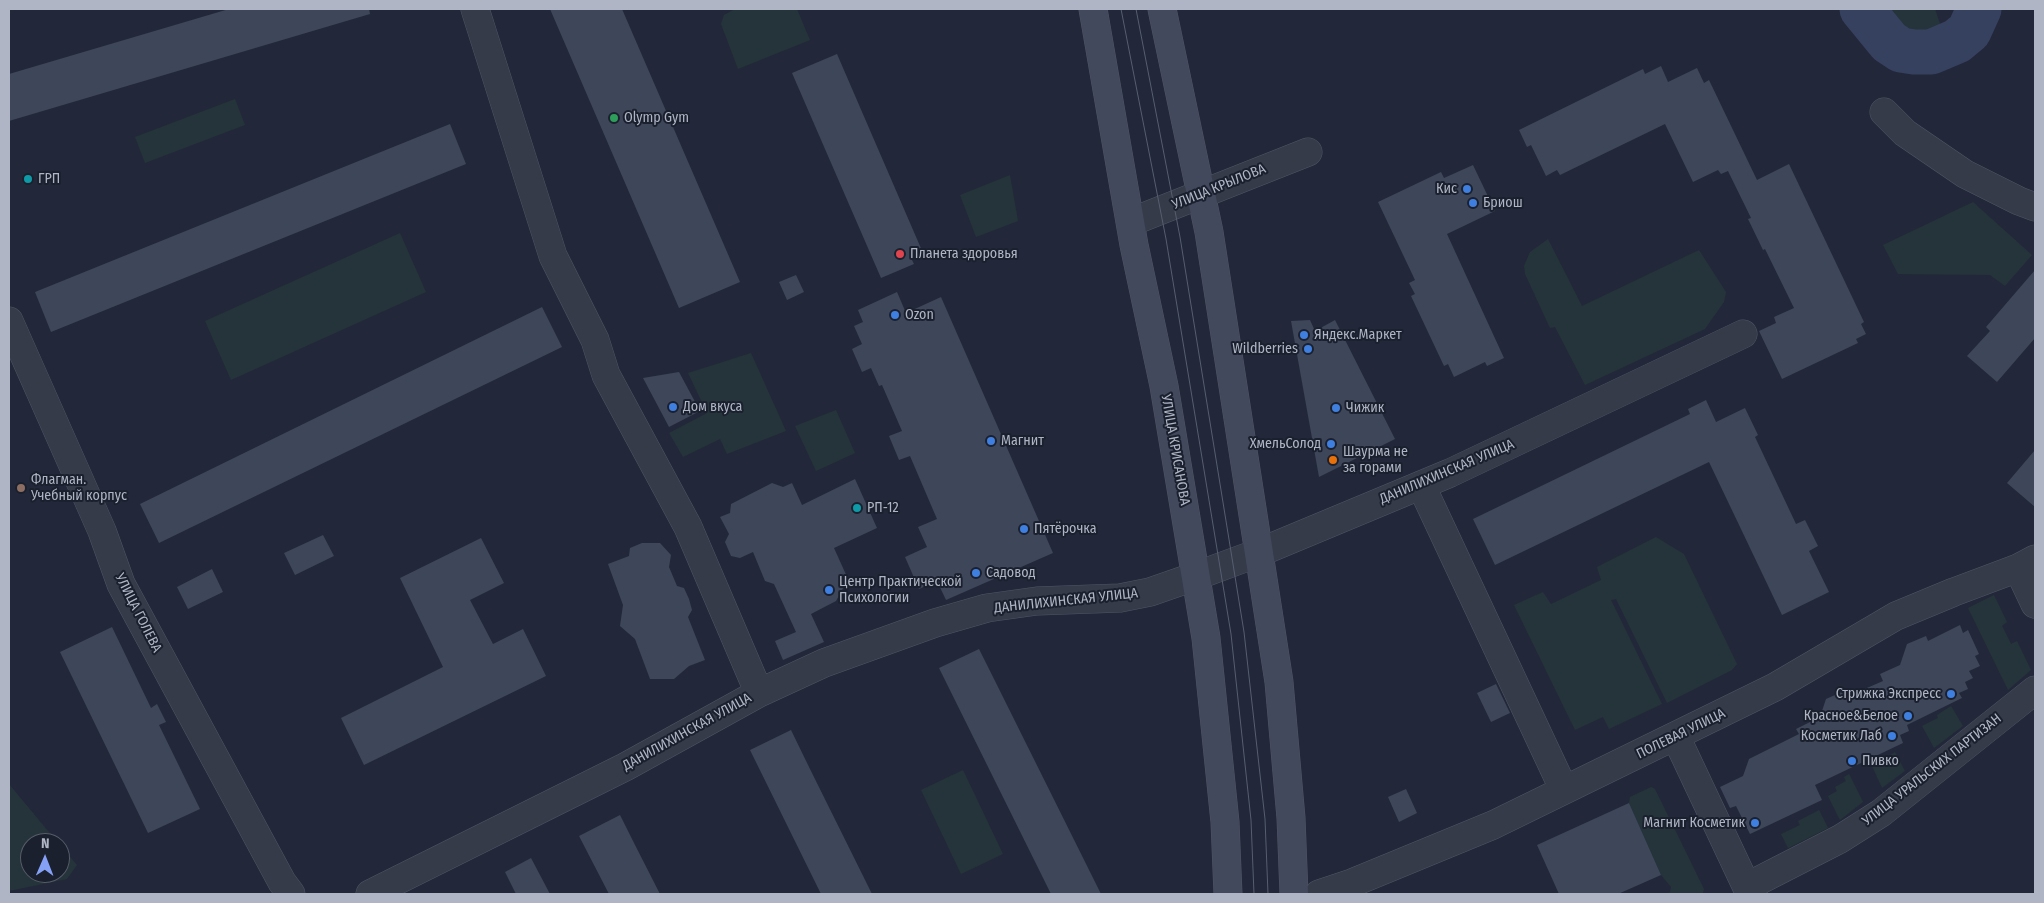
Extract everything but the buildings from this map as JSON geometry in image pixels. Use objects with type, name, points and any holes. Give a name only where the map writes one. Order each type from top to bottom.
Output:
[{"type":"main road","name":"УЛИЦА КРИСАНОВА","points":[[1093,9],[1131,222],[1164,386],[1196,576],[1215,719],[1225,822],[1228,894]]},
{"type":"main road","points":[[1162,9],[1213,260],[1279,682],[1291,818],[1294,894]]},
{"type":"street","points":[[475,9],[553,256],[594,340],[606,376],[688,527],[759,692]]},
{"type":"street","points":[[1884,112],[1904,133],[1965,174],[2035,207]]},
{"type":"street","name":"УЛИЦА КРЫЛОВА","points":[[1131,222],[1308,152]]},
{"type":"street","name":"УЛИЦА ГОЛЕВА","points":[[9,321],[102,531],[121,584],[282,882],[291,894]]},
{"type":"street","name":"ДАНИЛИХИНСКАЯ УЛИЦА","points":[[370,894],[625,767],[759,692],[824,663],[935,623],[987,608],[1036,601],[1120,598],[1150,592],[1196,576],[1258,553],[1458,470],[1743,334]]},
{"type":"street","points":[[1421,485],[1564,790]]},
{"type":"street","points":[[2027,563],[2035,604]]},
{"type":"street","name":"ПОЛЕВАЯ УЛИЦА","points":[[1319,894],[1493,825],[1775,687],[1896,616],[2027,563]]},
{"type":"street","name":"УЛИЦА УРАЛЬСКИХ ПАРТИЗАН","points":[[1676,737],[1749,892],[1760,880],[1840,838],[1882,813],[2035,690]]},
{"type":"shaded area","points":[[735,9],[797,9],[810,40],[738,69],[721,24],[724,15]]},
{"type":"shaded area","points":[[1867,9],[1935,9],[1946,41],[1944,44],[1934,48],[1909,47],[1879,28]]},
{"type":"shaded area","points":[[235,99],[245,125],[145,163],[135,137]]},
{"type":"shaded area","points":[[1010,175],[1018,221],[976,237],[960,195]]},
{"type":"shaded area","points":[[1973,202],[2032,255],[2005,286],[1990,275],[1898,274],[1883,245]]},
{"type":"shaded area","points":[[400,233],[426,292],[231,380],[205,321]]},
{"type":"shaded area","points":[[1548,239],[1582,306],[1699,250],[1726,292],[1724,302],[1705,329],[1585,385],[1555,327],[1550,328],[1525,274],[1524,266],[1530,252]]},
{"type":"shaded area","points":[[751,353],[786,431],[727,454],[720,439],[683,457],[669,433],[707,413],[688,373]]},
{"type":"shaded area","points":[[836,410],[855,453],[816,471],[795,426]]},
{"type":"shaded area","points":[[1656,537],[1684,554],[1737,664],[1732,670],[1667,703],[1616,599],[1611,600],[1662,704],[1609,729],[1603,717],[1575,730],[1514,605],[1543,592],[1551,604],[1601,580],[1597,567]]},
{"type":"shaded area","points":[[1994,595],[2007,622],[2002,626],[2011,644],[2017,641],[2031,670],[2008,690],[1968,608]]},
{"type":"shaded area","points":[[1951,706],[1963,726],[1934,748],[1922,726],[1938,718],[1937,715]]},
{"type":"shaded area","points":[[1895,752],[1905,771],[1882,788],[1872,766],[1889,759],[1888,756]]},
{"type":"shaded area","points":[[963,770],[1003,854],[961,874],[921,790]]},
{"type":"shaded area","points":[[1849,774],[1863,802],[1840,820],[1828,796],[1837,791],[1835,787],[1846,781],[1844,777]]},
{"type":"shaded area","points":[[9,784],[50,833],[20,833],[20,883],[48,883],[9,891]]},
{"type":"shaded area","points":[[1651,787],[1655,789],[1704,889],[1703,893],[1665,894],[1670,892],[1671,887],[1661,875],[1629,803],[1630,797]]},
{"type":"shaded area","points":[[1819,810],[1828,828],[1788,848],[1781,834],[1800,825],[1798,821]]},
{"type":"shaded area","points":[[70,857],[77,865],[70,875]]},
{"type":"waterway","points":[[1862,9],[1889,42],[1901,50],[1914,52],[1931,52],[1957,41],[1969,31],[1979,9]]},
{"type":"tram line","points":[[1121,9],[1166,239],[1231,634],[1251,820],[1254,894]]},
{"type":"tram line","points":[[1136,9],[1180,237],[1244,632],[1265,819],[1268,894]]},
{"type":"place","name":"Olymp Gym","points":[[614,118]]},
{"type":"place","name":"ГРП","points":[[28,179]]},
{"type":"place","name":"Кис","points":[[1467,189]]},
{"type":"place","name":"Бриош","points":[[1473,203]]},
{"type":"place","name":"Планета здоровья","points":[[900,254]]},
{"type":"place","name":"Ozon","points":[[895,315]]},
{"type":"place","name":"Яндекс.Маркет","points":[[1304,335]]},
{"type":"place","name":"Wildberries","points":[[1308,349]]},
{"type":"place","name":"Дом вкуса","points":[[673,407]]},
{"type":"place","name":"Чижик","points":[[1336,408]]},
{"type":"place","name":"Магнит","points":[[991,441]]},
{"type":"place","name":"ХмельСолод","points":[[1331,444]]},
{"type":"place","name":"Шаурма не за горами","points":[[1333,460]]},
{"type":"place","name":"Флагман. Учебный корпус","points":[[21,488]]},
{"type":"place","name":"РП-12","points":[[857,508]]},
{"type":"place","name":"Пятёрочка","points":[[1024,529]]},
{"type":"place","name":"Садовод","points":[[976,573]]},
{"type":"place","name":"Центр Практической Психологии","points":[[829,590]]},
{"type":"place","name":"Стрижка Экспресс","points":[[1951,694]]},
{"type":"place","name":"Красное&Белое","points":[[1908,716]]},
{"type":"place","name":"Косметик Лаб","points":[[1892,736]]},
{"type":"place","name":"Пивко","points":[[1852,761]]},
{"type":"place","name":"Магнит Косметик","points":[[1755,823]]}]
